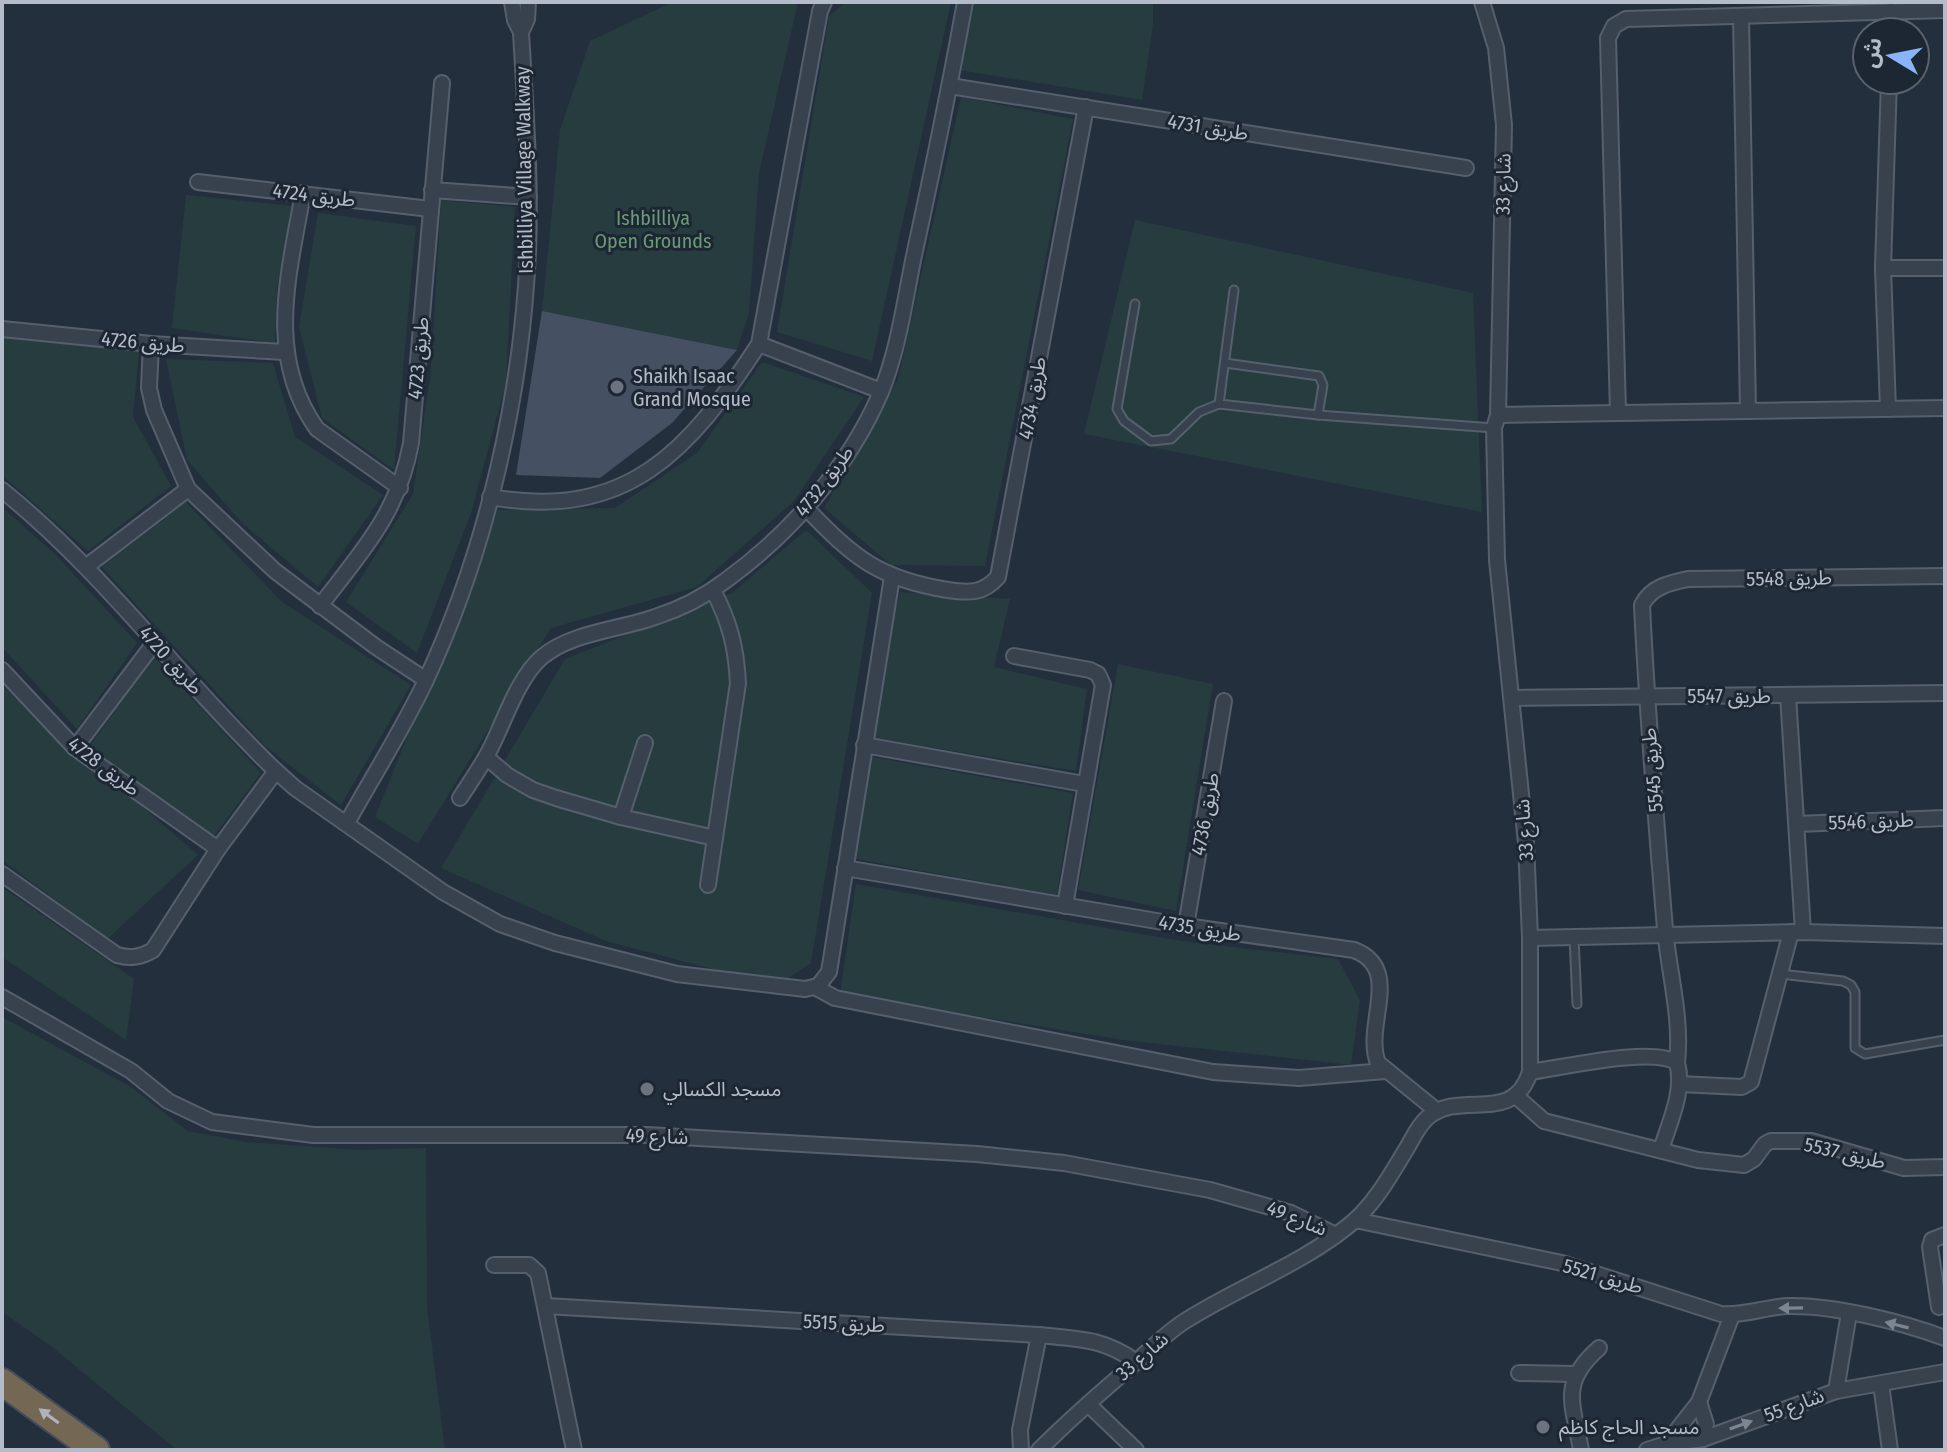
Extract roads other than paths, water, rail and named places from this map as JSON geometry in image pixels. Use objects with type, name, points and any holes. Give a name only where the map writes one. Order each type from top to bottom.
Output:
[{"type":"highway","points":[[2,1382],[96,1450]]},
{"type":"street","points":[[512,2],[521,32]]},
{"type":"street","points":[[521,32],[527,19],[528,2]]},
{"type":"street","points":[[490,497],[524,503],[559,503],[593,497],[626,485],[667,459],[703,424],[759,344],[824,2]]},
{"type":"street","name":"طريق 4732","points":[[460,798],[486,757],[529,671],[546,654],[568,642],[685,606],[713,590],[807,509],[843,459],[881,391],[896,345],[965,2]]},
{"type":"street","name":"شارع 33","points":[[1482,2],[1496,48],[1504,125],[1496,422],[1497,560],[1526,843],[1530,938],[1530,1072],[1525,1088],[1517,1097]]},
{"type":"street","points":[[1618,413],[1608,38],[1614,26],[1626,19],[1945,10]]},
{"type":"street","points":[[1891,11],[1891,16]]},
{"type":"street","points":[[1741,16],[1748,411]]},
{"type":"street","name":"Ishbilliya Village Walkway","points":[[347,823],[426,680],[463,587],[507,427],[518,360],[528,252],[529,197],[521,32]]},
{"type":"street","name":"طريق 4723","points":[[320,606],[381,526],[400,488],[411,443],[442,83]]},
{"type":"street","name":"طريق 4731","points":[[950,86],[1466,168]]},
{"type":"street","points":[[1888,96],[1883,268],[1888,409]]},
{"type":"street","name":"طريق 4734","points":[[807,509],[854,555],[892,577],[920,586],[968,593],[980,592],[998,577],[1086,107]]},
{"type":"street","name":"طريق 4724","points":[[198,182],[430,209]]},
{"type":"street","points":[[432,190],[529,197]]},
{"type":"street","points":[[303,193],[286,292],[285,352],[308,417],[317,429],[400,488]]},
{"type":"street","points":[[1883,268],[1945,268]]},
{"type":"street","name":"طريق 4726","points":[[2,329],[151,344],[285,352]]},
{"type":"street","points":[[151,344],[149,388],[154,410],[188,489],[275,571],[426,680]]},
{"type":"street","points":[[759,344],[881,391]]},
{"type":"street","points":[[1496,422],[1618,413],[1945,408]]},
{"type":"street","points":[[87,566],[188,489]]},
{"type":"street","name":"طريق 4720","points":[[2,490],[87,566],[276,771],[295,788],[347,823]]},
{"type":"street","name":"طريق 5548","points":[[1642,605],[1653,590],[1688,579],[1945,576]]},
{"type":"street","points":[[347,823],[443,892],[500,924],[677,974],[805,989],[815,987],[829,972],[892,577]]},
{"type":"street","points":[[708,885],[738,683],[734,640],[728,619],[713,590]]},
{"type":"street","name":"طريق 5545","points":[[1642,605],[1646,696],[1666,935],[1678,1022],[1677,1063]]},
{"type":"street","points":[[75,748],[155,642]]},
{"type":"street","points":[[1014,656],[1090,670],[1098,674],[1103,685],[1065,906]]},
{"type":"street","name":"طريق 4728","points":[[2,670],[75,748],[218,849]]},
{"type":"street","name":"طريق 5547","points":[[1513,698],[1945,693]]},
{"type":"street","points":[[1679,1084],[1742,1087],[1751,1082],[1780,974],[1797,932],[1797,824],[1788,695]]},
{"type":"street","name":"طريق 4736","points":[[1186,926],[1224,701]]},
{"type":"street","points":[[621,817],[645,743]]},
{"type":"street","points":[[864,745],[1084,784]]},
{"type":"street","points":[[486,757],[507,775],[533,790],[621,817],[715,838]]},
{"type":"street","points":[[2,874],[117,955],[136,957],[153,950],[218,849],[276,771]]},
{"type":"street","name":"طريق 5546","points":[[1797,824],[1945,818]]},
{"type":"street","name":"طريق 4735","points":[[845,868],[1186,926],[1354,950],[1371,959],[1381,982],[1373,1052],[1385,1071]]},
{"type":"street","points":[[1530,938],[1797,932],[1945,936]]},
{"type":"street","points":[[815,987],[835,998],[1213,1072],[1299,1078],[1385,1071],[1437,1111],[1455,1106],[1504,1102],[1517,1097]]},
{"type":"street","name":"شارع 49","points":[[2,997],[131,1071],[168,1101],[212,1122],[313,1135],[647,1135],[991,1155],[1064,1163],[1210,1190],[1291,1213],[1336,1235]]},
{"type":"street","points":[[1530,1072],[1646,1056],[1670,1058],[1677,1063],[1679,1084],[1661,1150]]},
{"type":"street","name":"طريق 5537","points":[[1517,1097],[1544,1121],[1698,1160],[1744,1165],[1771,1141],[1811,1141],[1904,1168],[1945,1167]]},
{"type":"street","name":"شارع 33","points":[[1039,1450],[1075,1414],[1185,1321],[1296,1261],[1355,1220],[1375,1197],[1421,1125],[1437,1111]]},
{"type":"street","name":"طريق 5521","points":[[1355,1220],[1562,1263],[1721,1314],[1789,1306],[1849,1313],[1945,1338]]},
{"type":"street","points":[[1939,1307],[1930,1247],[1932,1240],[1945,1235]]},
{"type":"street","points":[[494,1265],[523,1264],[535,1268],[546,1306],[574,1450]]},
{"type":"street","name":"طريق 5515","points":[[546,1306],[1039,1335],[1103,1342],[1136,1362]]},
{"type":"street","points":[[1836,1391],[1849,1313]]},
{"type":"street","points":[[1666,1444],[1699,1402],[1732,1315]]},
{"type":"street","points":[[1021,1450],[1020,1430],[1039,1335]]},
{"type":"street","points":[[1581,1450],[1572,1396],[1575,1374],[1599,1348]]},
{"type":"street","name":"شارع 55","points":[[1647,1450],[1703,1439],[1836,1391],[1945,1372]]},
{"type":"street","points":[[1519,1373],[1575,1374]]},
{"type":"street","points":[[1881,1384],[1890,1450]]},
{"type":"street","points":[[1699,1402],[1706,1424],[1703,1439]]},
{"type":"street","points":[[1088,1404],[1136,1450]]},
{"type":"lane","points":[[1219,404],[1234,290]]},
{"type":"lane","points":[[1135,304],[1117,403],[1122,418],[1144,439],[1165,442],[1177,435],[1199,412],[1219,404],[1318,415],[1496,422]]},
{"type":"lane","points":[[1225,363],[1319,376],[1323,385],[1318,415]]},
{"type":"lane","points":[[1574,937],[1577,1004]]},
{"type":"lane","points":[[1780,974],[1843,981],[1851,985],[1855,992],[1855,1048],[1859,1053],[1945,1040]]},
{"type":"place","name":"Shaikh Isaac Grand Mosque","points":[[617,387]]},
{"type":"place","name":"مسجد الكسالي","points":[[647,1089]]},
{"type":"place","name":"مسجد الحاج كاظم","points":[[1543,1427]]},
{"type":"park label","name":"Ishbilliya Open Grounds","points":[[653,230]]}]
